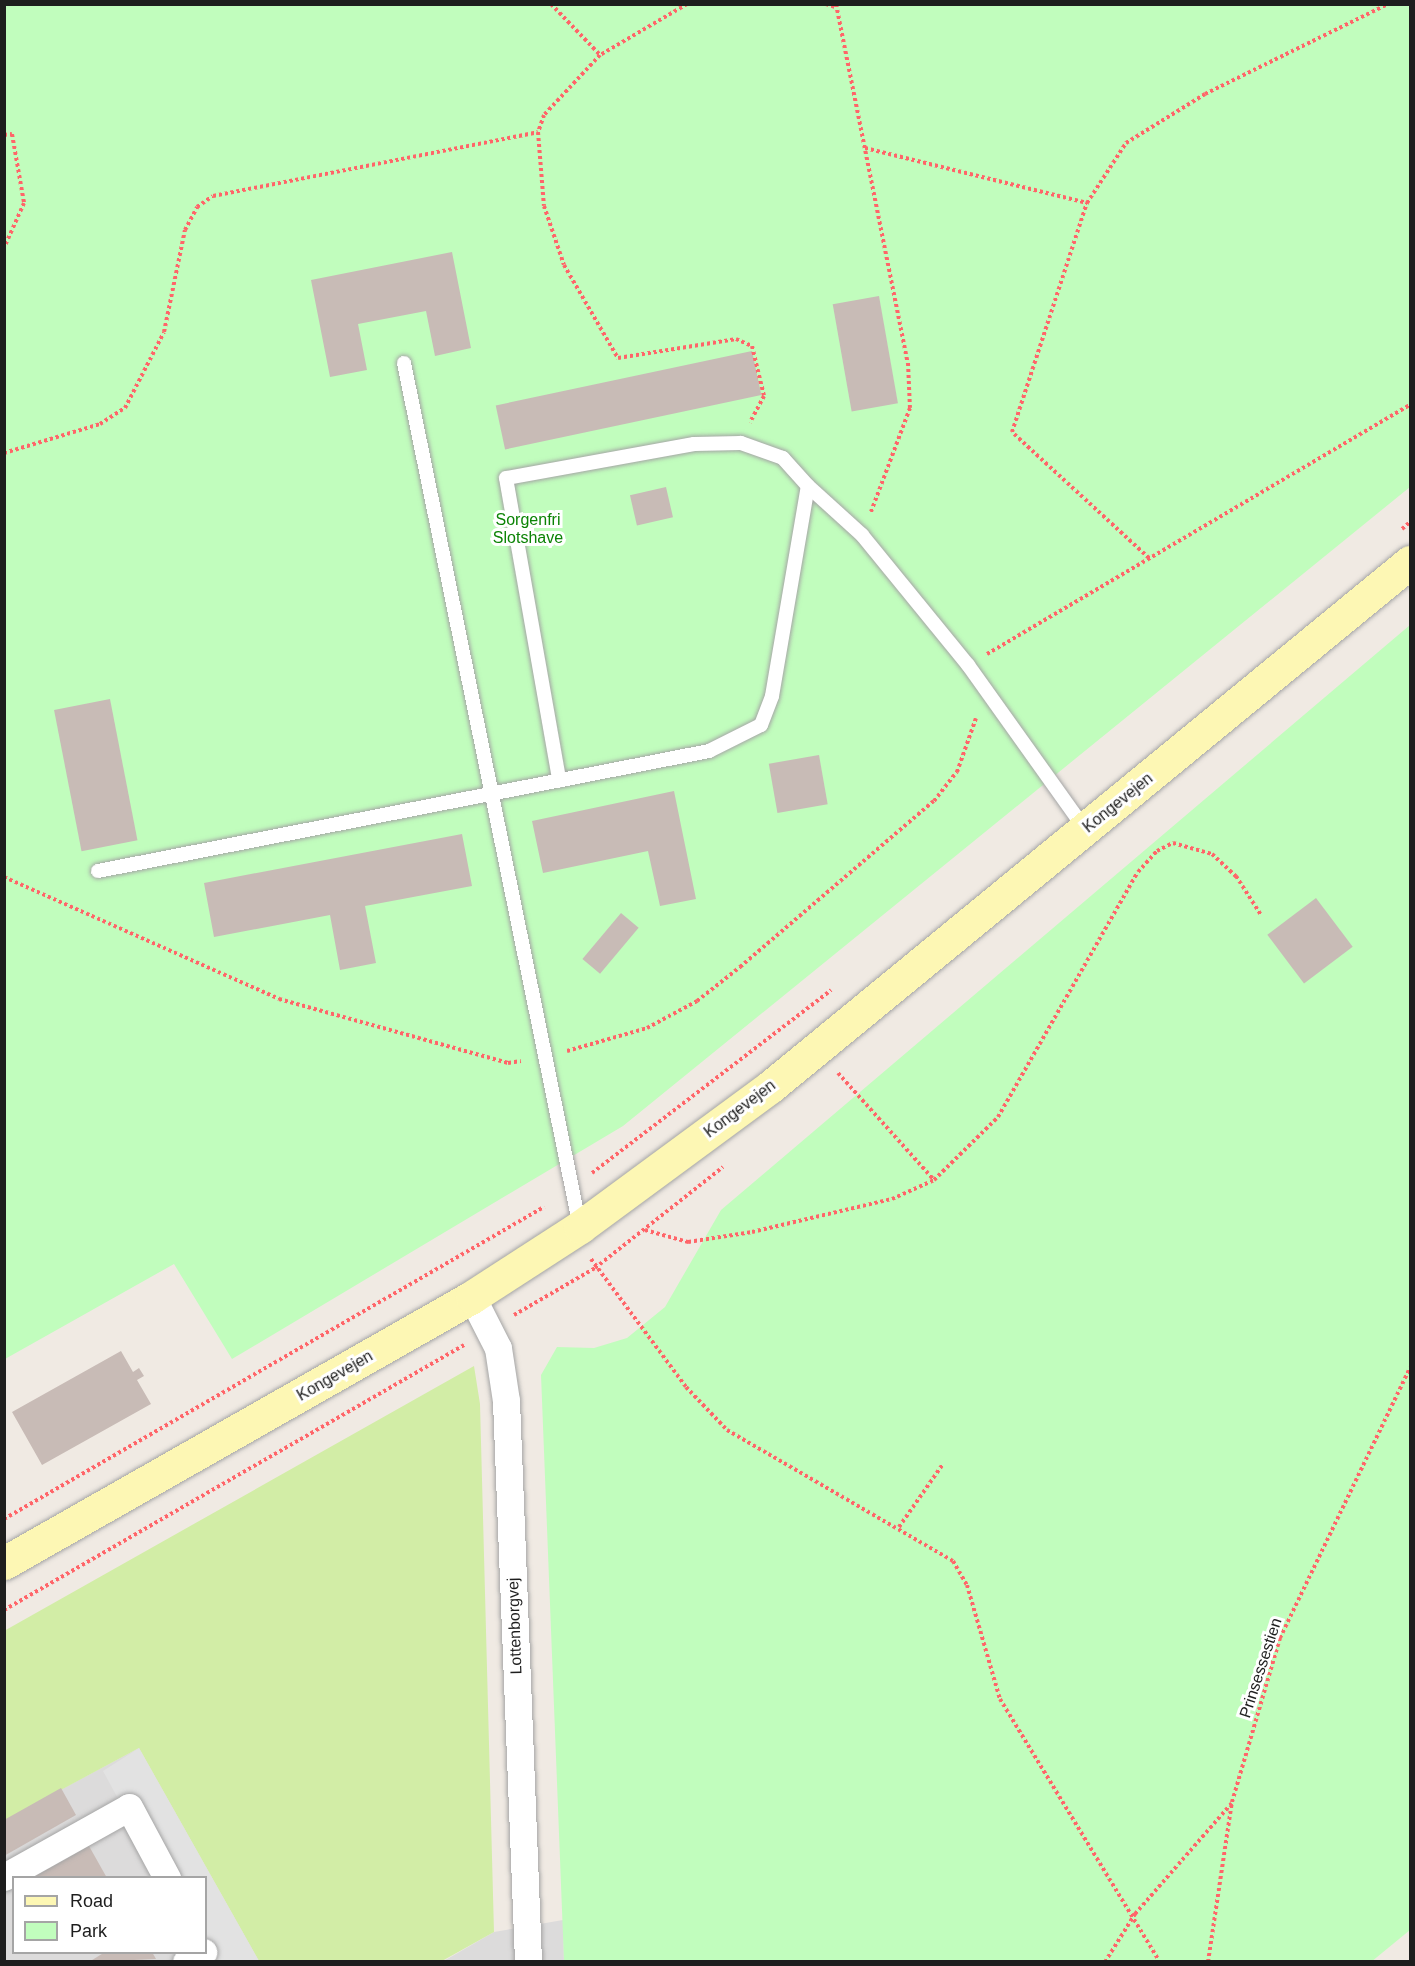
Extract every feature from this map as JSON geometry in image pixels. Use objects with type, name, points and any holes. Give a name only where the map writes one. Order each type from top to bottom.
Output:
[{"type":"street","name":"Kongevejen","points":[[4,1563],[472,1298],[580,1227],[770,1087],[1086,829],[1401,549]]},
{"type":"street","name":"Lottenborgvej","points":[[472,1298],[498,1348],[506,1401],[527,1961]]},
{"type":"street","points":[[4,1877],[129,1807],[166,1876]]},
{"type":"lane","points":[[404,363],[580,1227]]},
{"type":"lane","points":[[559,780],[506,478],[694,444],[741,443],[783,458],[808,486],[862,535],[968,664],[1086,829]]},
{"type":"lane","points":[[98,871],[709,751],[761,725],[772,696],[808,486]]},
{"type":"path","points":[[551,4],[600,55]]},
{"type":"path","points":[[687,4],[600,55],[544,115],[538,132],[549,232],[612,353],[625,359],[736,339],[752,346],[764,396],[741,443]]},
{"type":"path","points":[[826,4],[836,6],[908,363],[910,408],[862,535]]},
{"type":"path","points":[[1149,558],[1012,432],[1087,203],[1126,143],[1205,94],[1388,4]]},
{"type":"path","points":[[4,453],[100,424],[125,408],[164,332],[185,230],[197,207],[213,196],[538,132]]},
{"type":"path","points":[[4,135],[12,134],[24,203],[4,248]]},
{"type":"path","points":[[865,148],[1087,203]]},
{"type":"path","points":[[968,664],[1410,405]]},
{"type":"path","points":[[1401,549],[1410,522]]},
{"type":"path","points":[[644,1230],[688,1242],[752,1232],[892,1199],[934,1180],[998,1118],[1138,872],[1157,851],[1173,843],[1212,854],[1236,876],[1261,915]]},
{"type":"path","points":[[4,1519],[434,1275],[572,1188],[839,984]]},
{"type":"path","points":[[834,1069],[934,1180]]},
{"type":"path","points":[[580,1227],[595,1268],[686,1387],[727,1430],[898,1527],[953,1561],[967,1585],[1000,1700],[1135,1914],[1160,1962]]},
{"type":"path","points":[[4,1610],[489,1330]]},
{"type":"path","name":"Prinsessestien","points":[[1208,1962],[1232,1802],[1280,1638],[1410,1368]]},
{"type":"path","points":[[898,1527],[943,1464]]},
{"type":"path","points":[[1105,1962],[1135,1914],[1232,1802]]},
{"type":"shaded area","points":[[139,1748],[259,1961],[5,1961],[4,1820]]},
{"type":"shaded area","points":[[139,1748],[259,1961],[206,1961],[207,1876],[160,1876],[103,1771]]},
{"type":"shaded area","points":[[563,1920],[564,1961],[442,1962],[494,1932]]},
{"type":"green space","name":"Sorgenfri Slotshave","points":[[5,5],[1410,5],[1410,487],[623,1126],[232,1359],[174,1264],[5,1359]]},
{"type":"green space","points":[[1410,625],[1410,1930],[1371,1962],[564,1961],[541,1375],[557,1347],[594,1348],[627,1338],[665,1307],[721,1210]]},
{"type":"green space","points":[[474,1366],[480,1404],[494,1932],[442,1961],[259,1961],[139,1748],[5,1820],[4,1631]]},
{"type":"building","points":[[452,252],[471,348],[435,356],[426,311],[358,324],[367,370],[330,377],[311,280]]},
{"type":"building","points":[[879,296],[898,403],[852,412],[833,304]]},
{"type":"building","points":[[752,351],[761,395],[505,449],[496,405]]},
{"type":"building","points":[[666,487],[673,517],[637,526],[630,495]]},
{"type":"building","points":[[110,699],[137,840],[82,851],[54,710]]},
{"type":"building","points":[[819,755],[828,804],[777,813],[769,764]]},
{"type":"building","points":[[674,791],[696,899],[660,906],[648,851],[543,873],[532,821]]},
{"type":"building","points":[[462,834],[472,886],[365,906],[376,963],[340,970],[330,915],[214,937],[204,883]]},
{"type":"building","points":[[1316,898],[1353,947],[1304,983],[1267,935]]},
{"type":"building","points":[[621,913],[639,928],[600,974],[582,959]]},
{"type":"building","points":[[121,1351],[133,1372],[139,1368],[144,1376],[137,1380],[151,1404],[42,1465],[12,1412]]},
{"type":"building","points":[[61,1788],[76,1815],[4,1856],[4,1820]]},
{"type":"building","points":[[89,1846],[106,1876],[36,1876]]},
{"type":"building","points":[[102,1954],[153,1954],[156,1959],[89,1962]]}]
